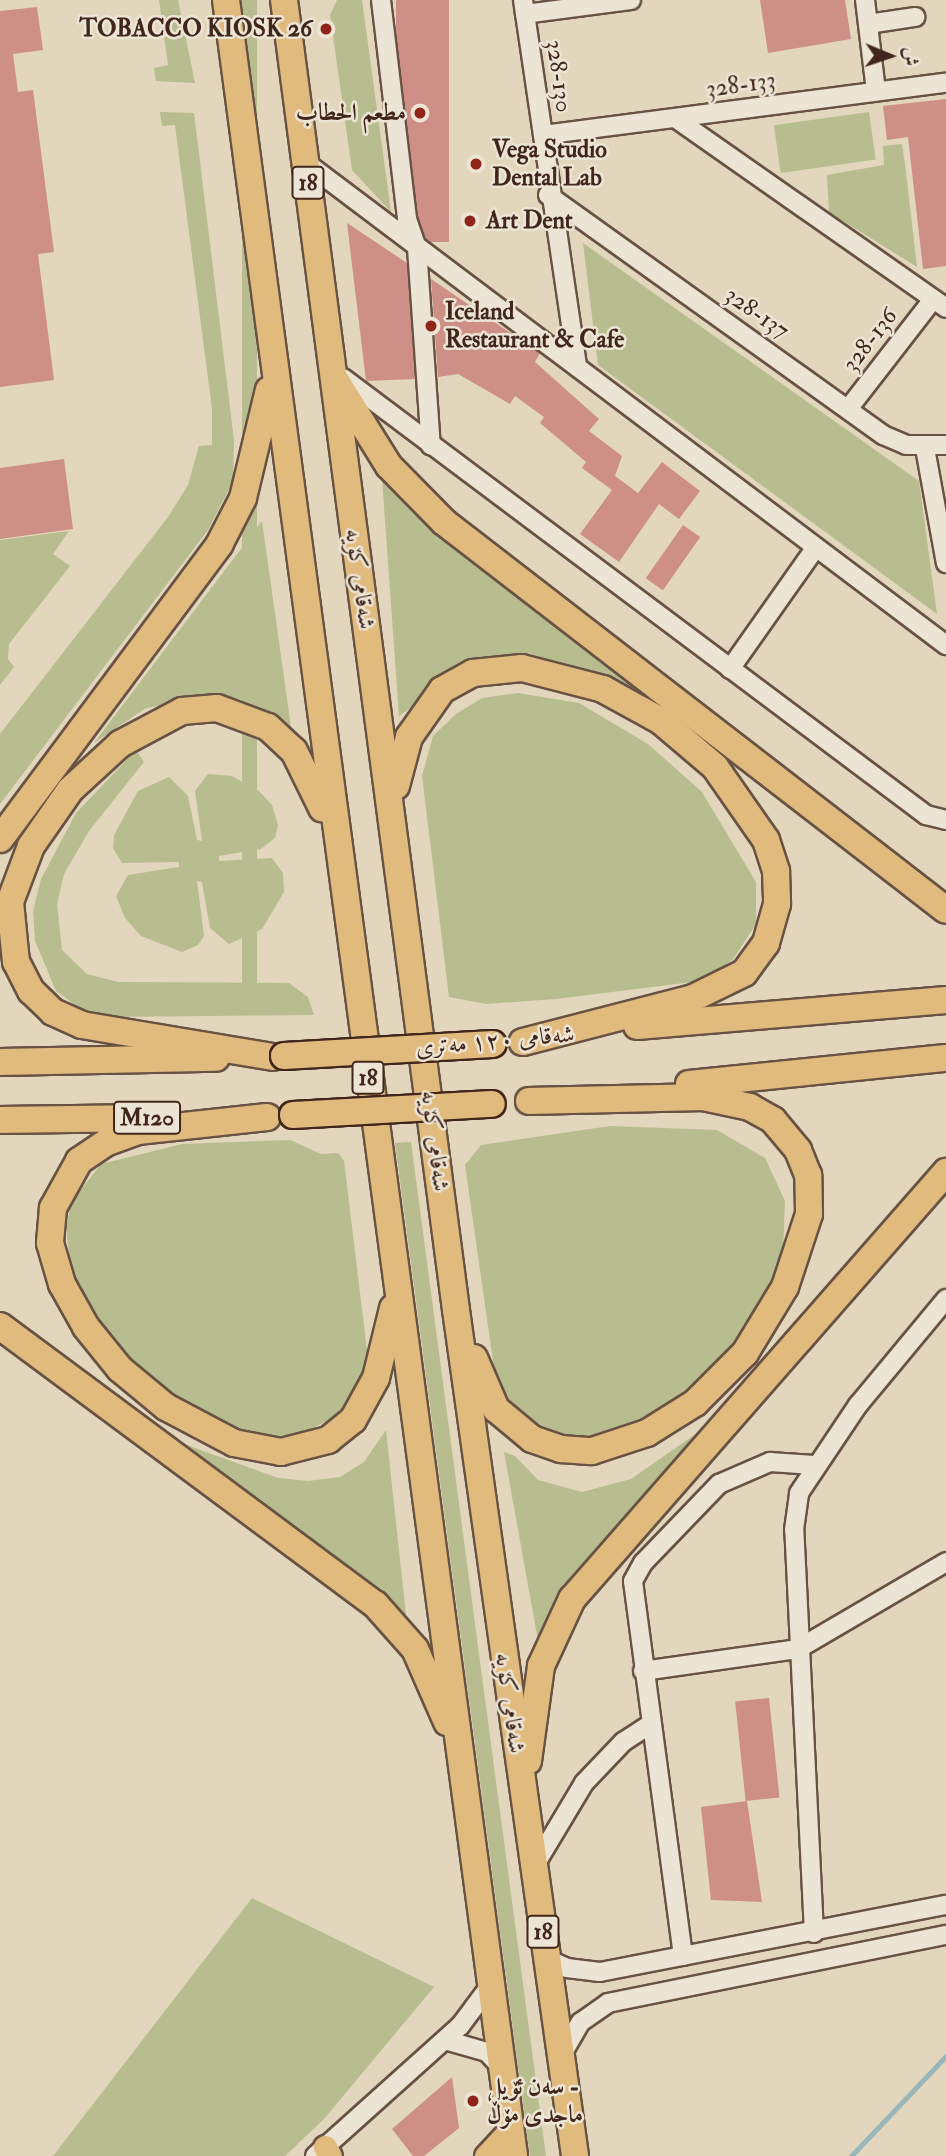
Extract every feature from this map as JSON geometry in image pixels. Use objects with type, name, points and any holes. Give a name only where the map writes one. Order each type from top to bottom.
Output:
[{"type":"highway","name":"18","points":[[226,0],[334,834],[512,2143]]},
{"type":"highway","name":"شەقامی کۆیە","points":[[284,0],[330,369],[392,801],[456,1310],[575,2156]]},
{"type":"highway","points":[[0,839],[232,523],[256,451],[273,357]]},
{"type":"highway","points":[[330,369],[389,466],[444,522],[946,910]]},
{"type":"highway","points":[[392,801],[409,737],[428,704],[474,673],[522,668],[603,689],[661,722],[715,767],[766,840],[776,871],[777,904],[766,943],[744,973],[694,998],[523,1042]]},
{"type":"highway","points":[[279,1057],[82,1025],[53,1012],[31,990],[16,962],[8,917],[13,888],[31,846],[70,790],[120,744],[182,711],[235,712],[282,738],[304,766],[334,834]]},
{"type":"highway","name":"شەقامی ١٢٠ مەتری","points":[[0,1062],[279,1057],[493,1044],[653,1024],[946,1000]]},
{"type":"highway","points":[[529,1101],[946,1058]]},
{"type":"highway","points":[[456,1310],[488,1396],[507,1421],[546,1445],[592,1451],[664,1424],[710,1390],[760,1332],[795,1264],[809,1214],[808,1175],[791,1139],[762,1113],[703,1097],[529,1101]]},
{"type":"highway","name":"M120","points":[[0,1120],[280,1116],[529,1101]]},
{"type":"highway","points":[[280,1116],[130,1134],[93,1150],[68,1175],[50,1225],[52,1261],[100,1348],[142,1389],[191,1422],[250,1449],[298,1451],[342,1432],[362,1407],[379,1370],[397,1289]]},
{"type":"highway","points":[[524,1808],[536,1684],[572,1599],[946,1172]]},
{"type":"highway","points":[[0,1326],[375,1604],[415,1649],[462,1762]]},
{"type":"main road","points":[[486,2156],[512,2143]]},
{"type":"street","points":[[381,0],[407,219],[417,248],[431,446]]},
{"type":"street","points":[[524,7],[631,0]]},
{"type":"street","points":[[865,0],[876,91]]},
{"type":"street","name":"328-130","points":[[524,7],[543,135],[548,195],[576,367]]},
{"type":"street","points":[[868,24],[915,17]]},
{"type":"street","name":"328-133","points":[[543,135],[946,83]]},
{"type":"street","points":[[674,118],[939,305]]},
{"type":"street","points":[[306,162],[946,645]]},
{"type":"street","name":"328-137","points":[[548,195],[883,435],[925,448],[946,445]]},
{"type":"street","name":"328-136","points":[[848,410],[939,305]]},
{"type":"street","points":[[330,369],[926,815],[946,820]]},
{"type":"street","points":[[925,448],[946,563]]},
{"type":"street","points":[[730,669],[816,547]]},
{"type":"street","points":[[946,1299],[946,1306]]},
{"type":"street","points":[[814,1933],[794,1513],[814,1465],[946,1299]]},
{"type":"street","points":[[683,1956],[633,1590],[643,1563],[704,1496],[737,1474],[779,1460],[814,1465]]},
{"type":"street","points":[[643,1671],[799,1649],[946,1562]]},
{"type":"street","points":[[533,1868],[584,1783],[622,1742],[651,1724]]},
{"type":"street","points":[[547,1959],[591,1972],[814,1933],[946,1905]]},
{"type":"street","points":[[561,2056],[580,2022],[599,2006],[946,1935]]},
{"type":"street","points":[[634,1965],[639,1997]]},
{"type":"street","points":[[324,2153],[475,2011],[490,1986]]},
{"type":"street","points":[[445,2040],[487,2052],[502,2067]]},
{"type":"green space","points":[[159,0],[178,0],[195,83],[156,81],[154,68],[168,65]]},
{"type":"green space","points":[[242,0],[257,0],[257,1010],[242,1010]]},
{"type":"green space","points":[[337,0],[362,0],[391,212],[352,170],[330,15]]},
{"type":"green space","points":[[160,112],[194,113],[234,440],[233,481],[208,530],[0,804],[0,734],[168,517],[188,485],[199,446],[212,445],[212,409],[175,125],[162,126]]},
{"type":"green space","points":[[869,112],[876,160],[781,173],[774,125]]},
{"type":"green space","points":[[902,144],[917,267],[829,212],[827,175],[884,165],[883,146]]},
{"type":"green space","points":[[583,243],[919,481],[937,614],[598,365]]},
{"type":"green space","points":[[382,479],[412,512],[482,568],[679,714],[529,653],[467,667],[399,716]]},
{"type":"green space","points":[[262,521],[291,727],[244,700],[217,696],[146,708],[94,743]]},
{"type":"green space","points":[[69,531],[53,554],[70,566],[9,644],[8,659],[14,667],[0,685],[0,540]]},
{"type":"green space","points":[[518,693],[579,703],[648,744],[702,792],[756,882],[756,924],[734,958],[708,980],[556,999],[486,1004],[449,997],[422,776],[433,736],[456,714],[482,698]]},
{"type":"green space","points":[[136,750],[144,762],[89,831],[64,874],[57,904],[62,950],[87,974],[118,982],[289,983],[308,997],[314,1015],[107,1017],[88,1014],[56,991],[35,941],[33,911],[41,879],[76,813]]},
{"type":"green space","points":[[208,774],[232,776],[259,791],[272,805],[278,825],[275,838],[261,849],[219,856],[219,861],[272,858],[283,873],[284,892],[262,929],[229,944],[210,928],[202,882],[197,881],[204,936],[198,945],[182,952],[141,936],[125,918],[116,896],[128,875],[179,867],[179,862],[122,863],[113,848],[114,835],[138,791],[169,777],[188,796],[197,840],[202,841],[195,791]]},
{"type":"green space","points":[[610,1126],[717,1130],[765,1158],[785,1201],[783,1252],[774,1295],[711,1382],[622,1442],[581,1443],[538,1432],[498,1396],[465,1165],[481,1145]]},
{"type":"green space","points":[[290,1140],[321,1154],[338,1153],[344,1161],[369,1367],[355,1406],[290,1440],[252,1436],[157,1390],[115,1347],[71,1273],[66,1226],[72,1201],[101,1164],[182,1144]]},
{"type":"green space","points":[[411,1142],[546,2156],[530,2156],[395,1143]]},
{"type":"green space","points":[[710,1424],[539,1646],[504,1452],[515,1456],[538,1480],[582,1492],[631,1479]]},
{"type":"green space","points":[[386,1430],[407,1624],[344,1564],[184,1444],[278,1478],[308,1481],[340,1477],[364,1462]]},
{"type":"green space","points":[[252,1898],[434,1987],[324,2119],[285,2156],[53,2156]]},
{"type":"building","points":[[396,0],[449,0],[449,242],[396,242]]},
{"type":"building","points":[[760,0],[845,0],[851,39],[768,53]]},
{"type":"building","points":[[37,7],[43,50],[13,54],[18,92],[33,90],[54,252],[38,254],[54,380],[0,387],[0,11]]},
{"type":"building","points":[[946,99],[946,266],[923,269],[908,137],[887,140],[883,106]]},
{"type":"building","points":[[347,223],[407,263],[415,379],[366,381]]},
{"type":"building","points":[[431,279],[540,353],[535,362],[599,419],[589,431],[622,456],[615,476],[638,493],[662,462],[700,491],[679,519],[659,504],[619,562],[580,534],[612,490],[582,468],[586,462],[540,423],[544,417],[515,396],[510,404],[458,374],[438,377]]},
{"type":"building","points":[[64,459],[73,529],[0,539],[0,468]]},
{"type":"building","points":[[683,525],[700,537],[663,590],[646,578]]},
{"type":"building","points":[[769,1698],[779,1797],[746,1801],[735,1702]]},
{"type":"building","points":[[747,1801],[762,1902],[711,1900],[701,1807]]},
{"type":"building","points":[[452,2077],[459,2128],[424,2156],[413,2156],[392,2129]]},
{"type":"waterway","points":[[851,2156],[946,2056]]},
{"type":"place","name":"TOBACCO KIOSK 26","points":[[326,29]]},
{"type":"place","name":"مطعم الحطاب","points":[[420,113]]},
{"type":"place","name":"Vega Studio Dental Lab","points":[[476,164]]},
{"type":"place","name":"Art Dent","points":[[470,221]]},
{"type":"place","name":"Iceland Restaurant & Cafe","points":[[431,326]]},
{"type":"place","name":"سەن ئۆیل - ماجدی مۆڵ","points":[[473,2101]]}]
